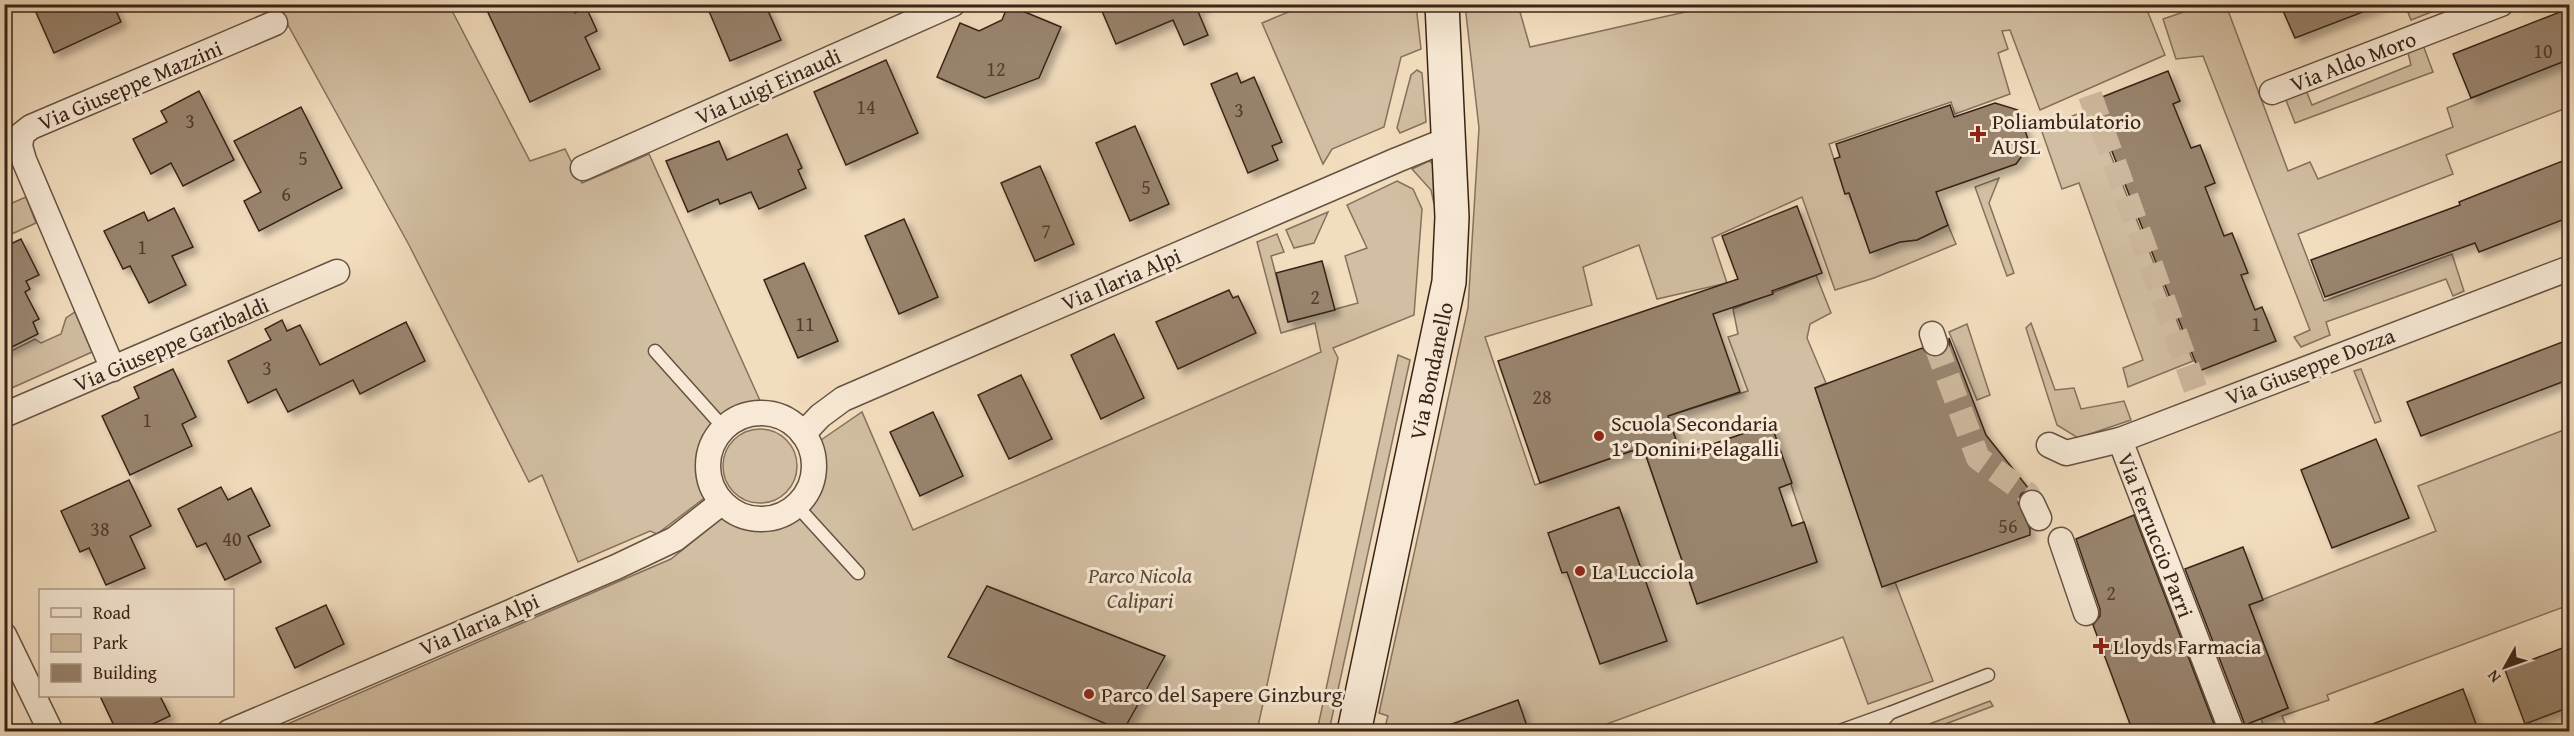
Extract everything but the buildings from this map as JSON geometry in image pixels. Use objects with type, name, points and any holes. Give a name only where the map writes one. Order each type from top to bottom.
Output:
[{"type":"street","name":"Via Luigi Einaudi","points":[[583,168],[953,4]]},
{"type":"street","name":"Via Bondanello","points":[[1354,732],[1444,312],[1452,218],[1442,4]]},
{"type":"street","name":"Via Aldo Moro","points":[[2272,92],[2501,4]]},
{"type":"street","name":"Via Giuseppe Mazzini","points":[[113,369],[24,160],[20,146],[22,134],[42,123],[275,23]]},
{"type":"street","name":"Via Ilaria Alpi","points":[[803,434],[820,416],[843,399],[1397,160],[1434,145],[1450,147]]},
{"type":"street","name":"Via Giuseppe Dozza","points":[[2049,445],[2066,453],[2120,440],[2570,268]]},
{"type":"street","name":"Via Giuseppe Garibaldi","points":[[4,415],[337,272]]},
{"type":"street","points":[[764,412],[779,416],[803,434],[812,451],[814,471],[809,490],[797,506],[783,515],[767,520],[750,519],[735,513],[721,503],[712,489],[707,465],[713,441],[723,427],[742,416],[764,412]]},
{"type":"street","name":"Via Ferruccio Parri","points":[[2120,440],[2232,732]]},
{"type":"street","name":"Via Ilaria Alpi","points":[[229,732],[616,567],[675,538],[721,503]]},
{"type":"street","points":[[2061,540],[2086,613]]},
{"type":"street","points":[[4,634],[51,732]]},
{"type":"lane","points":[[655,351],[723,427]]},
{"type":"lane","points":[[797,506],[858,573]]},
{"type":"lane","points":[[1837,732],[1988,675]]},
{"type":"lane","points":[[1873,732],[1890,713]]},
{"type":"green space","points":[[277,5],[449,5],[530,161],[565,149],[582,183],[649,154],[762,405],[745,407],[730,414],[717,423],[707,435],[698,464],[700,480],[707,496],[657,534],[650,531],[578,562],[542,475],[529,482],[409,245]]},
{"type":"green space","points":[[1305,5],[1416,5],[1421,49],[1401,57],[1384,127],[1332,149],[1323,164],[1262,23]]},
{"type":"green space","points":[[1465,5],[1518,5],[1530,47],[1716,5],[2145,5],[2165,55],[2040,110],[2010,30],[2002,31],[2008,49],[1998,53],[2010,94],[1955,114],[1951,102],[1829,144],[1845,193],[1849,193],[1870,252],[1900,242],[1917,240],[1948,225],[1956,244],[1874,278],[1835,290],[1802,197],[1712,238],[1727,283],[1657,299],[1639,245],[1583,267],[1592,305],[1485,337],[1535,485],[1643,447],[1697,603],[1817,562],[1771,425],[1681,455],[1668,416],[1748,391],[1728,337],[1738,334],[1733,309],[1816,275],[1831,313],[1810,324],[1807,338],[1826,383],[1815,388],[1882,586],[1895,582],[1933,681],[1868,704],[1843,637],[1596,728],[1596,731],[1384,731],[1388,716],[1379,713],[1468,308],[1479,128]]},
{"type":"green space","points":[[2204,5],[2226,5],[2288,171],[2310,162],[2318,179],[2453,127],[2447,108],[2569,59],[2569,107],[2446,155],[2453,174],[2298,234],[2324,301],[2452,254],[2464,291],[2453,296],[2446,279],[2326,322],[2330,335],[2301,347],[2294,337],[2310,330],[2203,56],[2176,59],[2163,19]]},
{"type":"green space","points":[[2405,5],[2449,5],[2411,20]]},
{"type":"green space","points":[[2423,45],[2433,72],[2295,123],[2284,95],[2305,88],[2312,105],[2411,65],[2407,49]]},
{"type":"green space","points":[[1417,70],[1422,73],[1426,122],[1400,133],[1397,128],[1411,75]]},
{"type":"green space","points":[[2092,108],[2193,361],[2128,387],[2123,368],[2143,360],[2079,183],[2062,189],[2041,129]]},
{"type":"green space","points":[[1429,161],[1434,164],[1434,204],[1431,190],[1412,169]]},
{"type":"green space","points":[[1999,178],[1989,203],[2014,273],[2007,276],[1975,187]]},
{"type":"green space","name":"Parco Nicola Calipari","points":[[1397,181],[1413,189],[1422,209],[1414,315],[1333,348],[1338,358],[1257,731],[269,732],[671,559],[723,517],[749,529],[775,528],[787,523],[807,506],[815,496],[820,484],[824,468],[821,440],[862,412],[913,530],[1321,352],[1315,323],[1281,333],[1257,242],[1277,234],[1284,252],[1271,256],[1288,322],[1358,303],[1345,256],[1367,248],[1347,205]]},
{"type":"green space","points":[[26,197],[36,223],[5,237],[5,206]]},
{"type":"green space","points":[[1328,212],[1314,243],[1294,248],[1286,230]]},
{"type":"green space","points":[[75,312],[92,352],[5,391],[5,354],[35,339],[41,343],[61,334],[66,318]]},
{"type":"green space","points":[[2031,323],[2055,390],[2074,388],[2081,409],[2124,401],[2131,420],[2078,438],[2057,425],[2026,328]]},
{"type":"green space","points":[[1967,324],[1990,395],[1977,400],[1949,332]]},
{"type":"green space","points":[[1398,355],[1410,360],[1329,731],[1317,731]]},
{"type":"green space","points":[[2361,369],[2381,421],[2375,423],[2354,371]]},
{"type":"green space","points":[[2569,428],[2569,605],[2327,695],[2329,700],[2282,716],[2288,731],[2266,732],[2261,719],[2288,708],[2249,605],[2436,531],[2418,486]]},
{"type":"green space","points":[[753,429],[767,429],[781,435],[791,445],[797,459],[797,473],[791,487],[781,497],[767,503],[753,503],[739,497],[729,487],[723,473],[723,459],[729,445],[739,435]]},
{"type":"green space","points":[[1990,701],[1993,706],[1927,731],[1911,731]]},
{"type":"tunnel","points":[[2090,95],[2202,407]]},
{"type":"tunnel","points":[[1935,343],[1978,458],[2028,494],[2032,503]]},
{"type":"place","name":"Poliambulatorio AUSL","points":[[1978,134]]},
{"type":"place","name":"Scuola Secondaria 1° Donini Pelagalli","points":[[1599,436]]},
{"type":"place","name":"La Lucciola","points":[[1580,571]]},
{"type":"place","name":"Lloyds Farmacia","points":[[2101,646]]},
{"type":"place","name":"Parco del Sapere Ginzburg","points":[[1089,694]]}]
